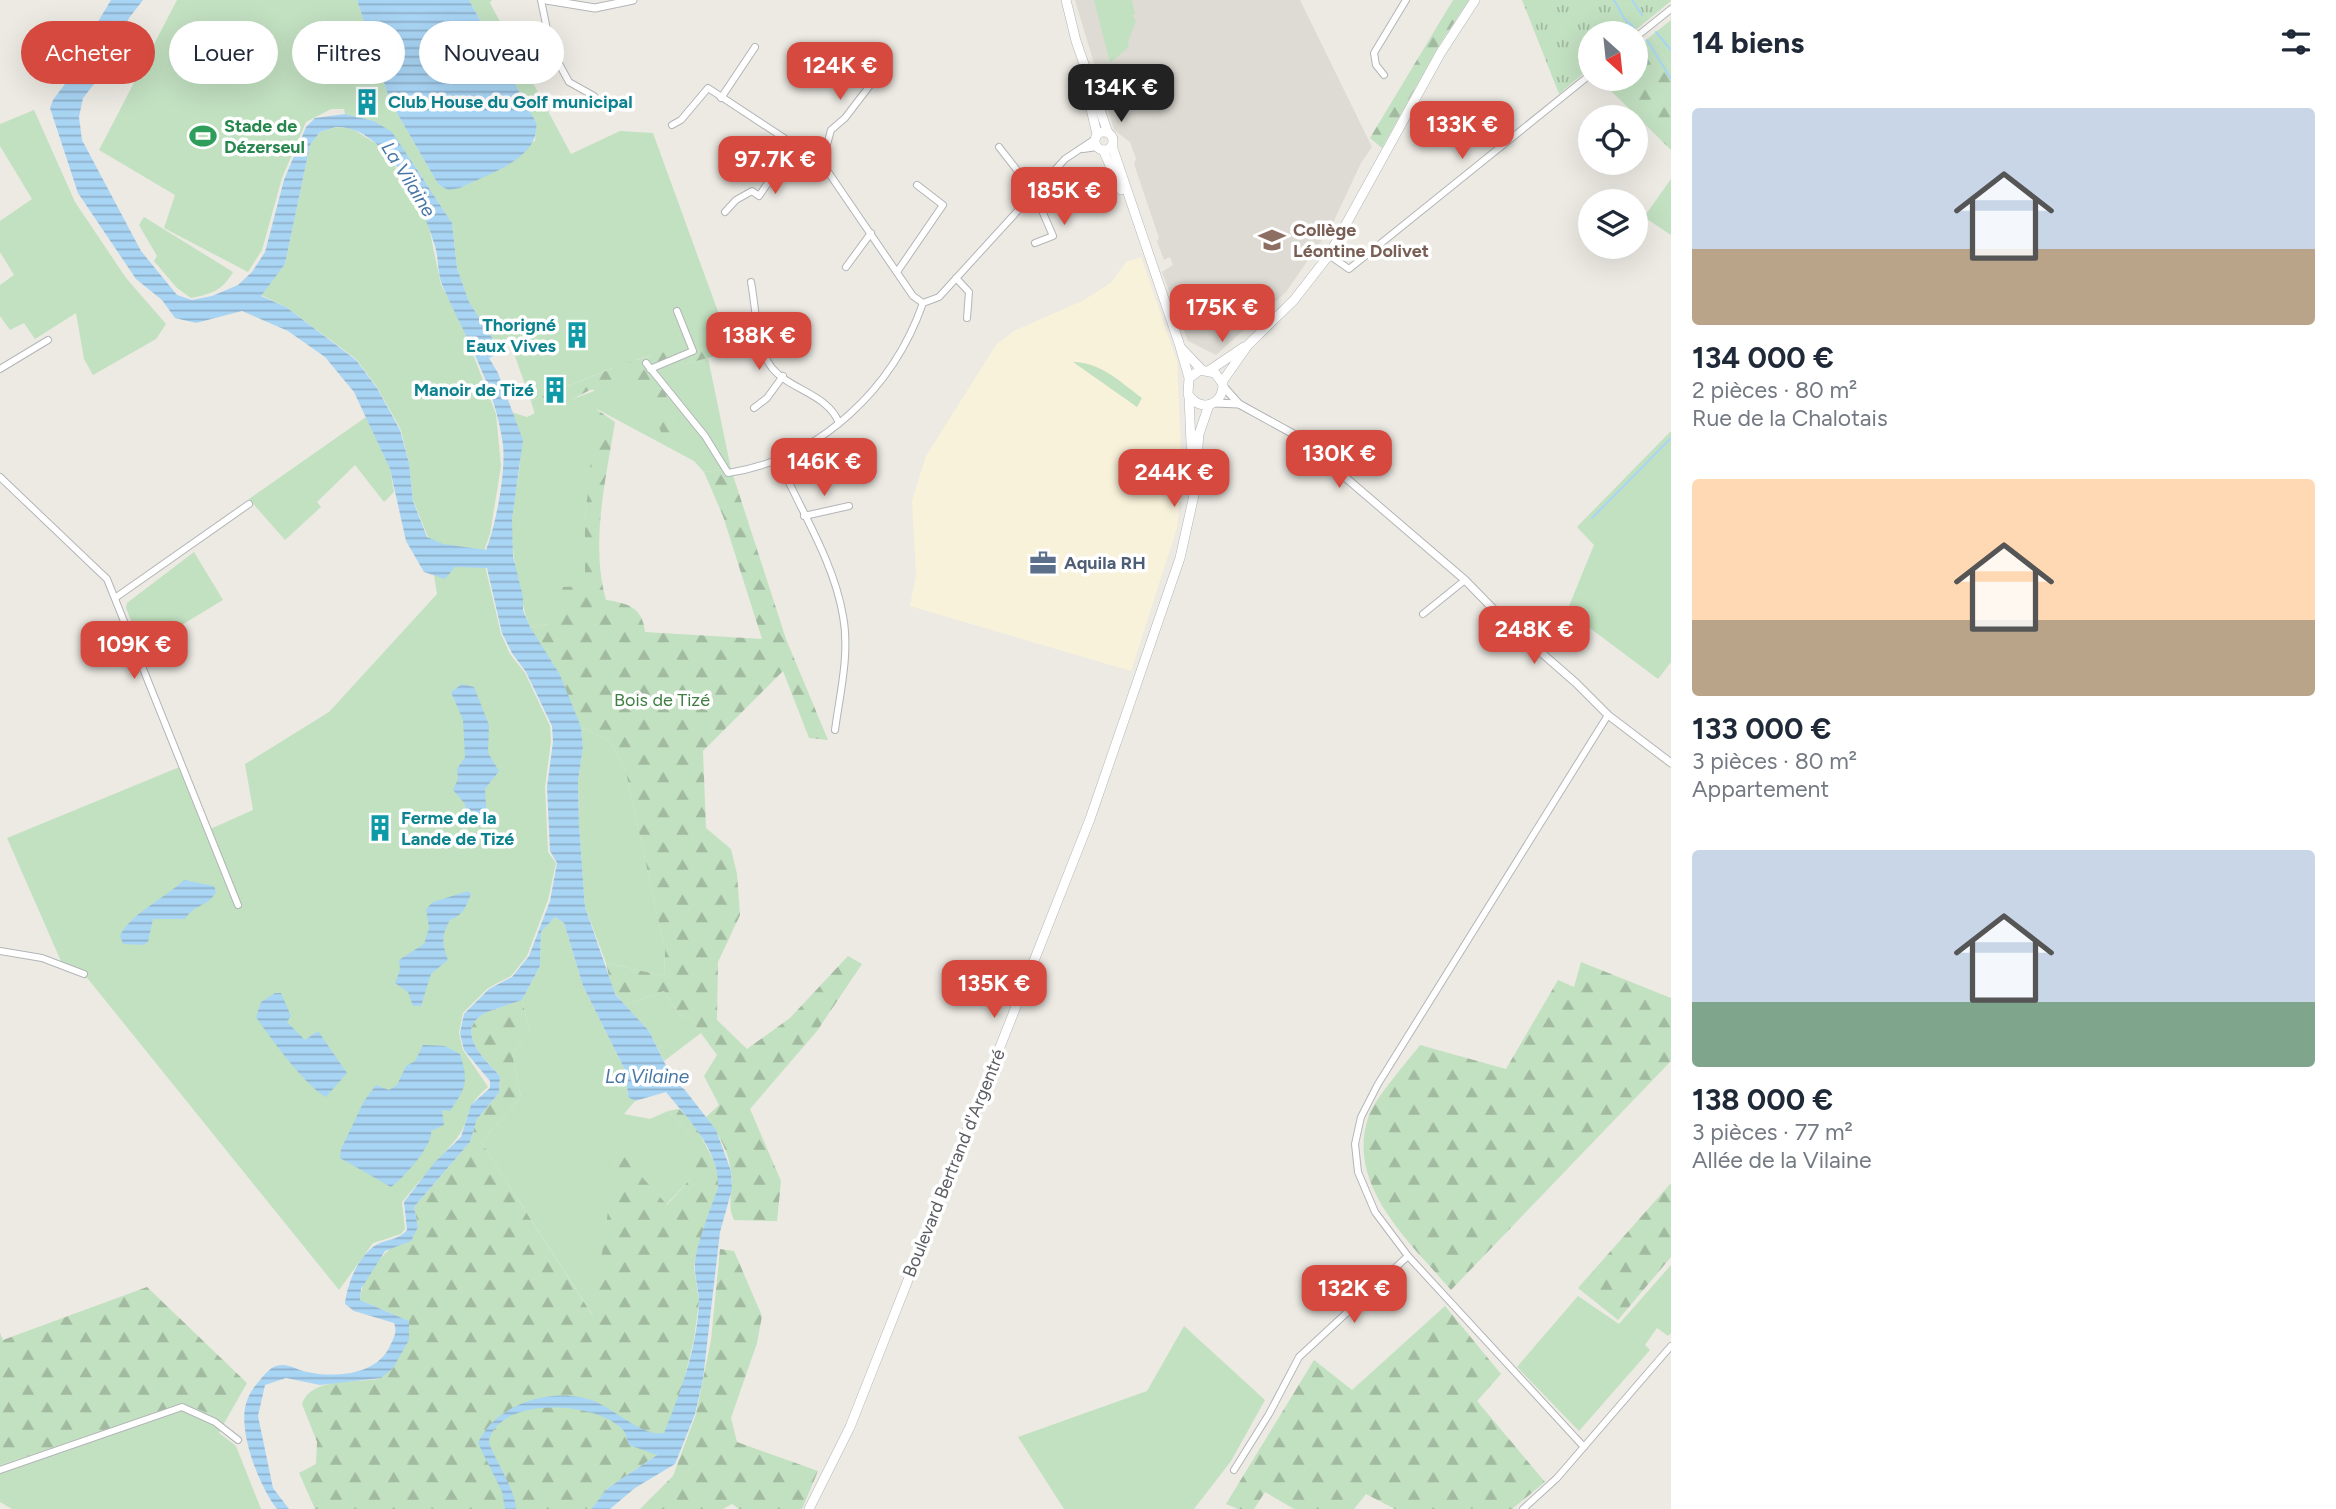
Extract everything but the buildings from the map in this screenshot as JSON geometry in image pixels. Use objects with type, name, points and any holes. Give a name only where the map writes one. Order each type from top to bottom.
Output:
[{"type":"main road","points":[[1066,0],[1101,144],[1130,206],[1189,378],[1187,386],[1192,483],[1186,535]]},
{"type":"main road","points":[[1186,535],[1194,495],[1199,434],[1212,404],[1248,345],[1294,300],[1329,255],[1440,54],[1475,0]]},
{"type":"main road","points":[[1076,41],[1108,133],[1113,137],[1101,144]]},
{"type":"main road","points":[[1179,344],[1192,362],[1223,384]]},
{"type":"main road","points":[[1189,378],[1248,345]]},
{"type":"main road","points":[[1189,397],[1198,404],[1212,404]]},
{"type":"main road","name":"Boulevard Bertrand d'Argentré","points":[[808,1509],[850,1427],[1090,819],[1186,535]]},
{"type":"street","points":[[541,0],[551,49],[569,82],[594,96]]},
{"type":"street","points":[[546,0],[595,8],[633,0]]},
{"type":"street","points":[[1384,75],[1376,65],[1374,52],[1406,0]]},
{"type":"street","points":[[1648,27],[1671,9]]},
{"type":"street","points":[[721,97],[755,47]]},
{"type":"street","points":[[822,163],[831,130],[845,118],[871,83],[867,73],[831,47]]},
{"type":"street","points":[[1329,255],[1349,269],[1578,85]]},
{"type":"street","points":[[672,125],[681,120],[708,88],[822,163],[914,296],[923,303]]},
{"type":"street","points":[[923,303],[939,297],[1034,192],[1077,150],[1101,144]]},
{"type":"street","points":[[725,212],[736,200],[752,191],[759,196],[793,146]]},
{"type":"street","points":[[999,147],[1034,192],[1053,236],[1035,243]]},
{"type":"street","points":[[897,272],[943,205],[917,185]]},
{"type":"street","points":[[846,267],[871,233]]},
{"type":"street","points":[[956,278],[969,292],[967,318]]},
{"type":"street","points":[[751,282],[766,358],[775,371],[834,411],[839,423]]},
{"type":"street","points":[[677,311],[693,351],[648,366],[705,436],[728,473],[779,461],[817,440],[839,423],[879,386],[916,325],[923,303]]},
{"type":"street","points":[[0,369],[48,340]]},
{"type":"street","points":[[754,408],[768,398],[783,376]]},
{"type":"street","points":[[1223,384],[1239,404],[1297,436],[1465,580],[1504,620],[1608,715],[1671,763]]},
{"type":"street","points":[[1212,404],[1239,404]]},
{"type":"street","points":[[779,461],[830,571],[843,617],[845,657],[835,730]]},
{"type":"street","points":[[0,478],[107,579],[239,905]]},
{"type":"street","points":[[115,598],[249,504]]},
{"type":"street","points":[[804,516],[849,506]]},
{"type":"street","points":[[1423,614],[1465,580]]},
{"type":"street","points":[[1584,1447],[1380,1222],[1361,1182],[1354,1152],[1361,1117],[1378,1084],[1608,715]]},
{"type":"street","points":[[0,951],[42,958],[84,974]]},
{"type":"street","points":[[1234,1470],[1263,1425],[1299,1356],[1408,1256]]},
{"type":"street","points":[[1523,1509],[1558,1478],[1671,1346]]},
{"type":"street","points":[[0,1470],[182,1408],[215,1422],[238,1440]]},
{"type":"shaded area","points":[[1075,0],[1300,0],[1372,147],[1361,163],[1331,227],[1286,292],[1216,355],[1188,341],[1162,272],[1173,265],[1170,257],[1164,260],[1157,241],[1159,238],[1134,164],[1136,159],[1130,142],[1114,130]]},
{"type":"shaded area","points":[[1141,257],[1177,361],[1182,475],[1177,528],[1131,671],[910,606],[916,575],[912,501],[926,456],[996,345],[1014,331],[1084,300],[1112,282],[1126,262]]},
{"type":"green space","points":[[177,0],[357,0],[364,21],[292,21],[292,84],[384,84],[390,101],[438,184],[535,141],[536,122],[515,84],[533,84],[571,154],[620,131],[653,133],[721,320],[737,350],[649,356],[636,360],[675,429],[659,371],[708,358],[731,469],[704,472],[694,461],[597,409],[585,520],[585,586],[549,624],[530,627],[519,589],[514,558],[512,519],[520,465],[520,440],[511,412],[527,417],[535,413],[509,339],[496,344],[469,303],[457,268],[452,223],[392,133],[374,121],[345,114],[344,109],[331,109],[306,122],[282,178],[262,250],[248,272],[164,228],[175,195],[99,150],[133,84],[155,84],[155,42]],"holes":[[[615,367],[593,383],[594,391],[535,413],[531,401]]]},
{"type":"green space","points":[[469,0],[492,0],[490,3],[500,21],[481,21]]},
{"type":"green space","points":[[1094,0],[1132,0],[1135,14],[1132,15],[1136,21],[1128,42],[1129,47],[1110,63]]},
{"type":"green space","points":[[1453,0],[1469,0],[1438,47],[1382,148],[1370,138]]},
{"type":"green space","points":[[1522,0],[1671,0],[1647,21],[1578,21],[1578,78],[1559,94]]},
{"type":"green space","points":[[1671,20],[1671,69],[1652,35]]},
{"type":"green space","points":[[1652,35],[1671,69],[1671,150],[1648,127],[1648,105],[1625,105],[1611,91],[1648,91],[1648,38]]},
{"type":"green space","points":[[34,110],[75,202],[126,278],[166,324],[156,339],[93,375],[84,359],[76,313],[35,339],[24,323],[10,330],[0,316],[0,285],[14,275],[0,252],[0,221],[32,199],[0,146],[0,124]]},
{"type":"green space","points":[[337,127],[351,128],[383,148],[412,192],[428,223],[441,285],[458,315],[496,414],[501,466],[490,534],[485,548],[486,570],[501,634],[510,654],[525,673],[550,726],[551,741],[545,787],[548,852],[556,863],[548,900],[527,956],[511,976],[488,988],[463,1013],[459,1033],[463,1050],[488,1087],[474,1101],[457,1138],[402,1202],[405,1229],[401,1234],[373,1243],[339,1290],[84,974],[64,968],[7,838],[182,766],[208,830],[253,810],[245,764],[329,712],[437,594],[428,537],[413,500],[409,463],[401,430],[377,387],[356,359],[286,307],[261,295],[285,264],[310,145],[320,132]]},
{"type":"green space","points":[[1671,179],[1671,235],[1648,220],[1648,211]]},
{"type":"green space","points":[[144,217],[233,272],[225,284],[215,291],[191,298],[177,288],[154,261],[157,256],[139,225]]},
{"type":"green space","points":[[722,324],[737,350],[660,371],[675,429],[668,448],[640,384],[590,390],[536,418],[531,401],[623,364],[695,343]]},
{"type":"green space","points":[[1073,362],[1092,365],[1118,380],[1142,398],[1137,407]]},
{"type":"green space","name":"Bois de Tizé","points":[[596,409],[615,422],[599,534],[601,578],[606,600],[627,605],[638,612],[645,632],[762,639],[723,516],[704,472],[731,469],[786,639],[828,740],[809,738],[783,671],[703,751],[706,828],[731,849],[737,874],[740,915],[718,962],[717,1020],[747,1049],[790,1018],[848,956],[862,964],[817,1031],[750,1109],[781,1181],[777,1221],[734,1220],[730,1203],[732,1179],[728,1157],[719,1136],[706,1117],[719,1105],[704,1076],[717,1055],[690,1018],[679,1015],[664,991],[625,1005],[612,990],[606,963],[664,976],[665,951],[625,768],[610,741],[581,727],[530,627],[549,624],[563,587],[585,586],[585,520]]},
{"type":"green space","points":[[366,417],[390,469],[394,492],[384,502],[355,465],[317,502],[321,507],[285,540],[249,499]]},
{"type":"green space","points":[[1671,431],[1671,662],[1658,679],[1567,611],[1594,545],[1577,527]]},
{"type":"green space","points":[[194,552],[223,600],[142,649],[126,608],[127,603]]},
{"type":"green space","points":[[581,727],[610,741],[625,768],[665,951],[664,976],[606,963],[585,907],[578,781],[583,747]]},
{"type":"green space","points":[[555,917],[564,923],[583,986],[626,1072],[628,1097],[635,1101],[624,1114],[650,1119],[668,1111],[692,1137],[692,1177],[666,1205],[617,1150],[594,1317],[481,1142],[521,1097],[512,1053],[530,1033],[522,1000],[540,966],[541,932]]},
{"type":"green space","points":[[1581,962],[1671,998],[1671,1061],[1451,1290],[1400,1232],[1373,1188],[1366,1165],[1364,1141],[1369,1115],[1385,1089],[1420,1045],[1506,1069],[1558,980],[1574,987]]},
{"type":"green space","points":[[664,991],[679,1015],[690,1018],[701,1033],[664,1061],[649,1031],[625,1005]]},
{"type":"green space","points":[[522,1000],[530,1033],[512,1053],[521,1097],[481,1142],[593,1316],[617,1149],[667,1205],[692,1177],[692,1137],[668,1111],[679,1109],[695,1125],[714,1161],[718,1188],[694,1267],[699,1302],[694,1339],[681,1393],[657,1455],[608,1488],[591,1509],[315,1509],[299,1473],[316,1464],[317,1442],[302,1404],[307,1395],[325,1385],[381,1378],[409,1321],[360,1300],[362,1288],[381,1258],[418,1227],[414,1207],[470,1142],[477,1119],[499,1093],[500,1076],[479,1052],[471,1034],[472,1026],[478,1018],[490,1011]]},
{"type":"green space","points":[[1671,1183],[1671,1257],[1618,1320],[1578,1288]]},
{"type":"green space","points":[[720,1249],[734,1251],[762,1316],[757,1343],[731,1418],[737,1442],[818,1471],[802,1509],[739,1509],[732,1504],[723,1509],[640,1509],[673,1476],[696,1414],[711,1340]]},
{"type":"green space","points":[[1671,1265],[1671,1333],[1668,1336],[1657,1328],[1645,1345],[1650,1350],[1579,1431],[1517,1367],[1578,1296],[1619,1324]]},
{"type":"green space","points":[[147,1287],[247,1383],[226,1420],[180,1405],[0,1465],[0,1333],[3,1340]]},
{"type":"green space","points":[[1445,1306],[1501,1374],[1477,1401],[1545,1482],[1512,1509],[1395,1509],[1366,1494],[1354,1509],[1294,1509],[1265,1492],[1254,1509],[1238,1509],[1226,1504],[1314,1360],[1352,1390]]},
{"type":"green space","points":[[1184,1326],[1265,1400],[1231,1461],[1194,1509],[1064,1509],[1018,1437],[1147,1391]]},
{"type":"green space","points":[[180,1405],[195,1407],[226,1420],[219,1433],[236,1446],[261,1509],[12,1509],[0,1502],[0,1465]]},
{"type":"water","name":"La Vilaine","points":[[111,0],[143,0],[128,21],[98,21]]},
{"type":"water","points":[[357,0],[469,0],[481,21],[419,21],[419,84],[515,84],[536,122],[535,135],[530,146],[510,164],[460,188],[448,190],[438,184],[390,101],[384,84],[405,84],[405,21],[364,21]]},
{"type":"water","name":"La Vilaine","points":[[65,84],[94,84],[83,98],[79,117],[82,140],[141,251],[177,295],[192,300],[212,296],[238,285],[252,272],[265,252],[284,180],[306,127],[315,118],[345,114],[374,121],[392,132],[452,223],[457,268],[469,302],[496,344],[495,355],[489,358],[498,373],[523,440],[512,519],[513,556],[523,597],[523,610],[530,627],[560,675],[581,727],[583,747],[578,781],[585,907],[615,994],[649,1031],[673,1080],[685,1090],[716,1130],[731,1171],[732,1189],[720,1232],[703,1379],[695,1414],[675,1464],[635,1488],[610,1509],[591,1509],[608,1488],[657,1455],[629,1445],[624,1431],[610,1420],[593,1413],[551,1408],[530,1410],[511,1416],[497,1426],[489,1440],[512,1491],[516,1509],[505,1509],[502,1492],[478,1443],[486,1429],[512,1408],[528,1401],[563,1396],[596,1402],[647,1431],[664,1433],[692,1353],[699,1303],[695,1261],[718,1188],[717,1174],[714,1161],[701,1136],[666,1092],[635,1101],[628,1097],[626,1072],[583,986],[564,923],[555,917],[541,932],[540,966],[522,1000],[490,1011],[478,1018],[472,1026],[471,1034],[479,1052],[500,1076],[499,1093],[477,1119],[470,1142],[414,1207],[418,1227],[411,1241],[385,1251],[361,1289],[360,1300],[409,1321],[409,1340],[393,1368],[381,1378],[320,1385],[286,1378],[265,1385],[258,1416],[273,1488],[289,1509],[277,1509],[264,1488],[253,1461],[248,1447],[245,1408],[253,1389],[269,1370],[284,1365],[318,1374],[353,1372],[374,1364],[383,1357],[393,1339],[394,1323],[354,1311],[345,1304],[348,1288],[354,1271],[370,1250],[407,1230],[404,1202],[435,1162],[461,1137],[471,1105],[490,1088],[490,1081],[464,1050],[460,1033],[464,1014],[489,989],[512,977],[529,956],[550,901],[557,863],[550,851],[547,787],[553,742],[552,726],[526,672],[502,633],[487,568],[455,567],[445,579],[424,572],[406,541],[390,469],[354,392],[325,357],[288,331],[242,311],[196,323],[175,318],[162,300],[136,279],[78,193],[50,108]],"holes":[[[336,127],[354,130],[371,139],[400,171],[422,210],[435,246],[443,287],[479,364],[494,404],[504,456],[497,513],[486,550],[443,544],[427,537],[413,501],[409,463],[400,430],[377,388],[356,360],[286,307],[261,296],[285,264],[310,145],[320,132]]]},
{"type":"water","points":[[462,684],[474,687],[489,725],[488,753],[499,771],[485,789],[487,823],[482,826],[468,824],[465,804],[453,790],[458,779],[457,769],[465,757],[463,720],[451,692]]},
{"type":"water","points":[[184,880],[214,886],[216,892],[185,919],[153,919],[148,942],[144,945],[123,944],[120,936],[131,921]]},
{"type":"water","points":[[468,891],[471,894],[466,907],[450,920],[445,931],[444,944],[448,960],[431,974],[421,1006],[413,1006],[408,992],[395,983],[400,970],[399,960],[424,944],[429,928],[426,909],[433,902]]},
{"type":"water","points":[[275,993],[281,993],[291,1016],[287,1022],[305,1040],[318,1031],[347,1073],[326,1097],[309,1083],[278,1048],[256,1017],[261,1002]]},
{"type":"water","points":[[423,1045],[445,1046],[460,1054],[464,1084],[450,1111],[442,1110],[444,1125],[431,1131],[423,1153],[391,1187],[340,1158],[341,1149],[364,1101],[376,1085],[389,1090],[397,1085],[406,1066],[415,1061]]},
{"type":"waterway","points":[[1614,0],[1627,21]]},
{"type":"waterway","points":[[1632,0],[1642,15]]},
{"type":"waterway","points":[[1656,32],[1671,50]]},
{"type":"waterway","points":[[1648,42],[1671,79]]},
{"type":"waterway","points":[[1592,518],[1671,438]]},
{"type":"place","name":"Club House du Golf municipal","points":[[367,102]]},
{"type":"place","name":"Stade de Dézerseul","points":[[203,136]]},
{"type":"place","name":"Collège Léontine Dolivet","points":[[1272,240]]},
{"type":"place","name":"Thorigné Eaux Vives","points":[[577,335]]},
{"type":"place","name":"Manoir de Tizé","points":[[555,390]]},
{"type":"place","name":"Aquila RH","points":[[1043,563]]},
{"type":"place","name":"Ferme de la Lande de Tizé","points":[[380,828]]}]
